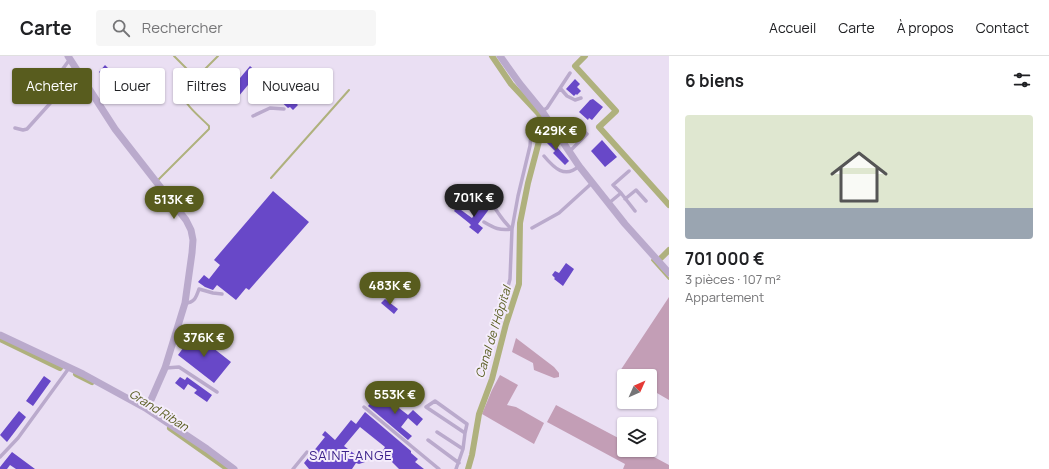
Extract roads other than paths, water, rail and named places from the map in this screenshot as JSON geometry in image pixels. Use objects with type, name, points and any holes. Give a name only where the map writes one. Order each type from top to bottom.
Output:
[{"type":"street","points":[[500,56],[542,111],[569,152],[592,183],[625,224],[669,273]]},
{"type":"street","points":[[69,57],[115,129],[186,220],[191,230],[193,240],[191,266],[185,303],[165,368],[147,409]]},
{"type":"street","points":[[0,335],[108,387],[147,409],[234,469]]},
{"type":"lane","points":[[62,68],[69,57]]},
{"type":"lane","points":[[542,111],[547,108],[570,73]]},
{"type":"lane","points":[[560,88],[567,96],[575,100],[581,98]]},
{"type":"lane","points":[[15,128],[23,130],[27,129],[50,104]]},
{"type":"lane","points":[[253,116],[270,108],[284,109]]},
{"type":"lane","points":[[569,152],[587,134],[571,120]]},
{"type":"lane","points":[[501,312],[510,279],[512,228],[530,146],[531,133],[537,126],[547,127],[551,125]]},
{"type":"lane","points":[[544,156],[552,165],[562,172],[573,172],[579,166]]},
{"type":"lane","points":[[630,171],[614,185],[635,211]]},
{"type":"lane","points":[[532,228],[559,213],[592,183]]},
{"type":"lane","points":[[625,199],[636,190],[646,201]]},
{"type":"lane","points":[[462,206],[473,192],[493,205],[505,223],[512,228]]},
{"type":"lane","points":[[609,203],[621,193]]},
{"type":"lane","points":[[484,222],[495,229],[505,230],[512,228]]},
{"type":"lane","points":[[185,303],[190,303],[195,300],[199,289],[222,294]]},
{"type":"lane","points":[[165,368],[179,367],[217,392]]},
{"type":"lane","points":[[0,457],[18,438],[69,368]]},
{"type":"lane","points":[[456,469],[463,450],[467,424],[435,401],[426,407],[465,433]]},
{"type":"lane","points":[[364,407],[440,469]]},
{"type":"lane","points":[[437,432],[463,450]]},
{"type":"lane","points":[[428,440],[459,463]]},
{"type":"lane","points":[[293,469],[307,452]]},
{"type":"waterway","points":[[174,56],[186,68]]},
{"type":"waterway","points":[[158,181],[209,129],[209,126],[189,107],[181,93],[218,56]]},
{"type":"waterway","name":"Canal de l'Hôpital","points":[[492,56],[511,84],[539,114],[542,123]]},
{"type":"waterway","points":[[585,56],[575,66],[616,111],[599,127],[669,205]]},
{"type":"waterway","points":[[271,178],[349,90]]},
{"type":"waterway","name":"Canal de l'Hôpital","points":[[468,469],[479,414],[492,379],[506,324],[519,284],[520,223],[528,183],[542,130]]},
{"type":"waterway","points":[[661,258],[669,250]]},
{"type":"waterway","points":[[652,260],[669,279]]},
{"type":"waterway","name":"Grand Riban","points":[[0,339],[60,368]]},
{"type":"waterway","name":"Grand Riban","points":[[76,374],[92,382]]},
{"type":"waterway","name":"Grand Riban","points":[[170,428],[228,469]]},
{"type":"district","name":"SAINT-ANGE","points":[[351,455]]}]
